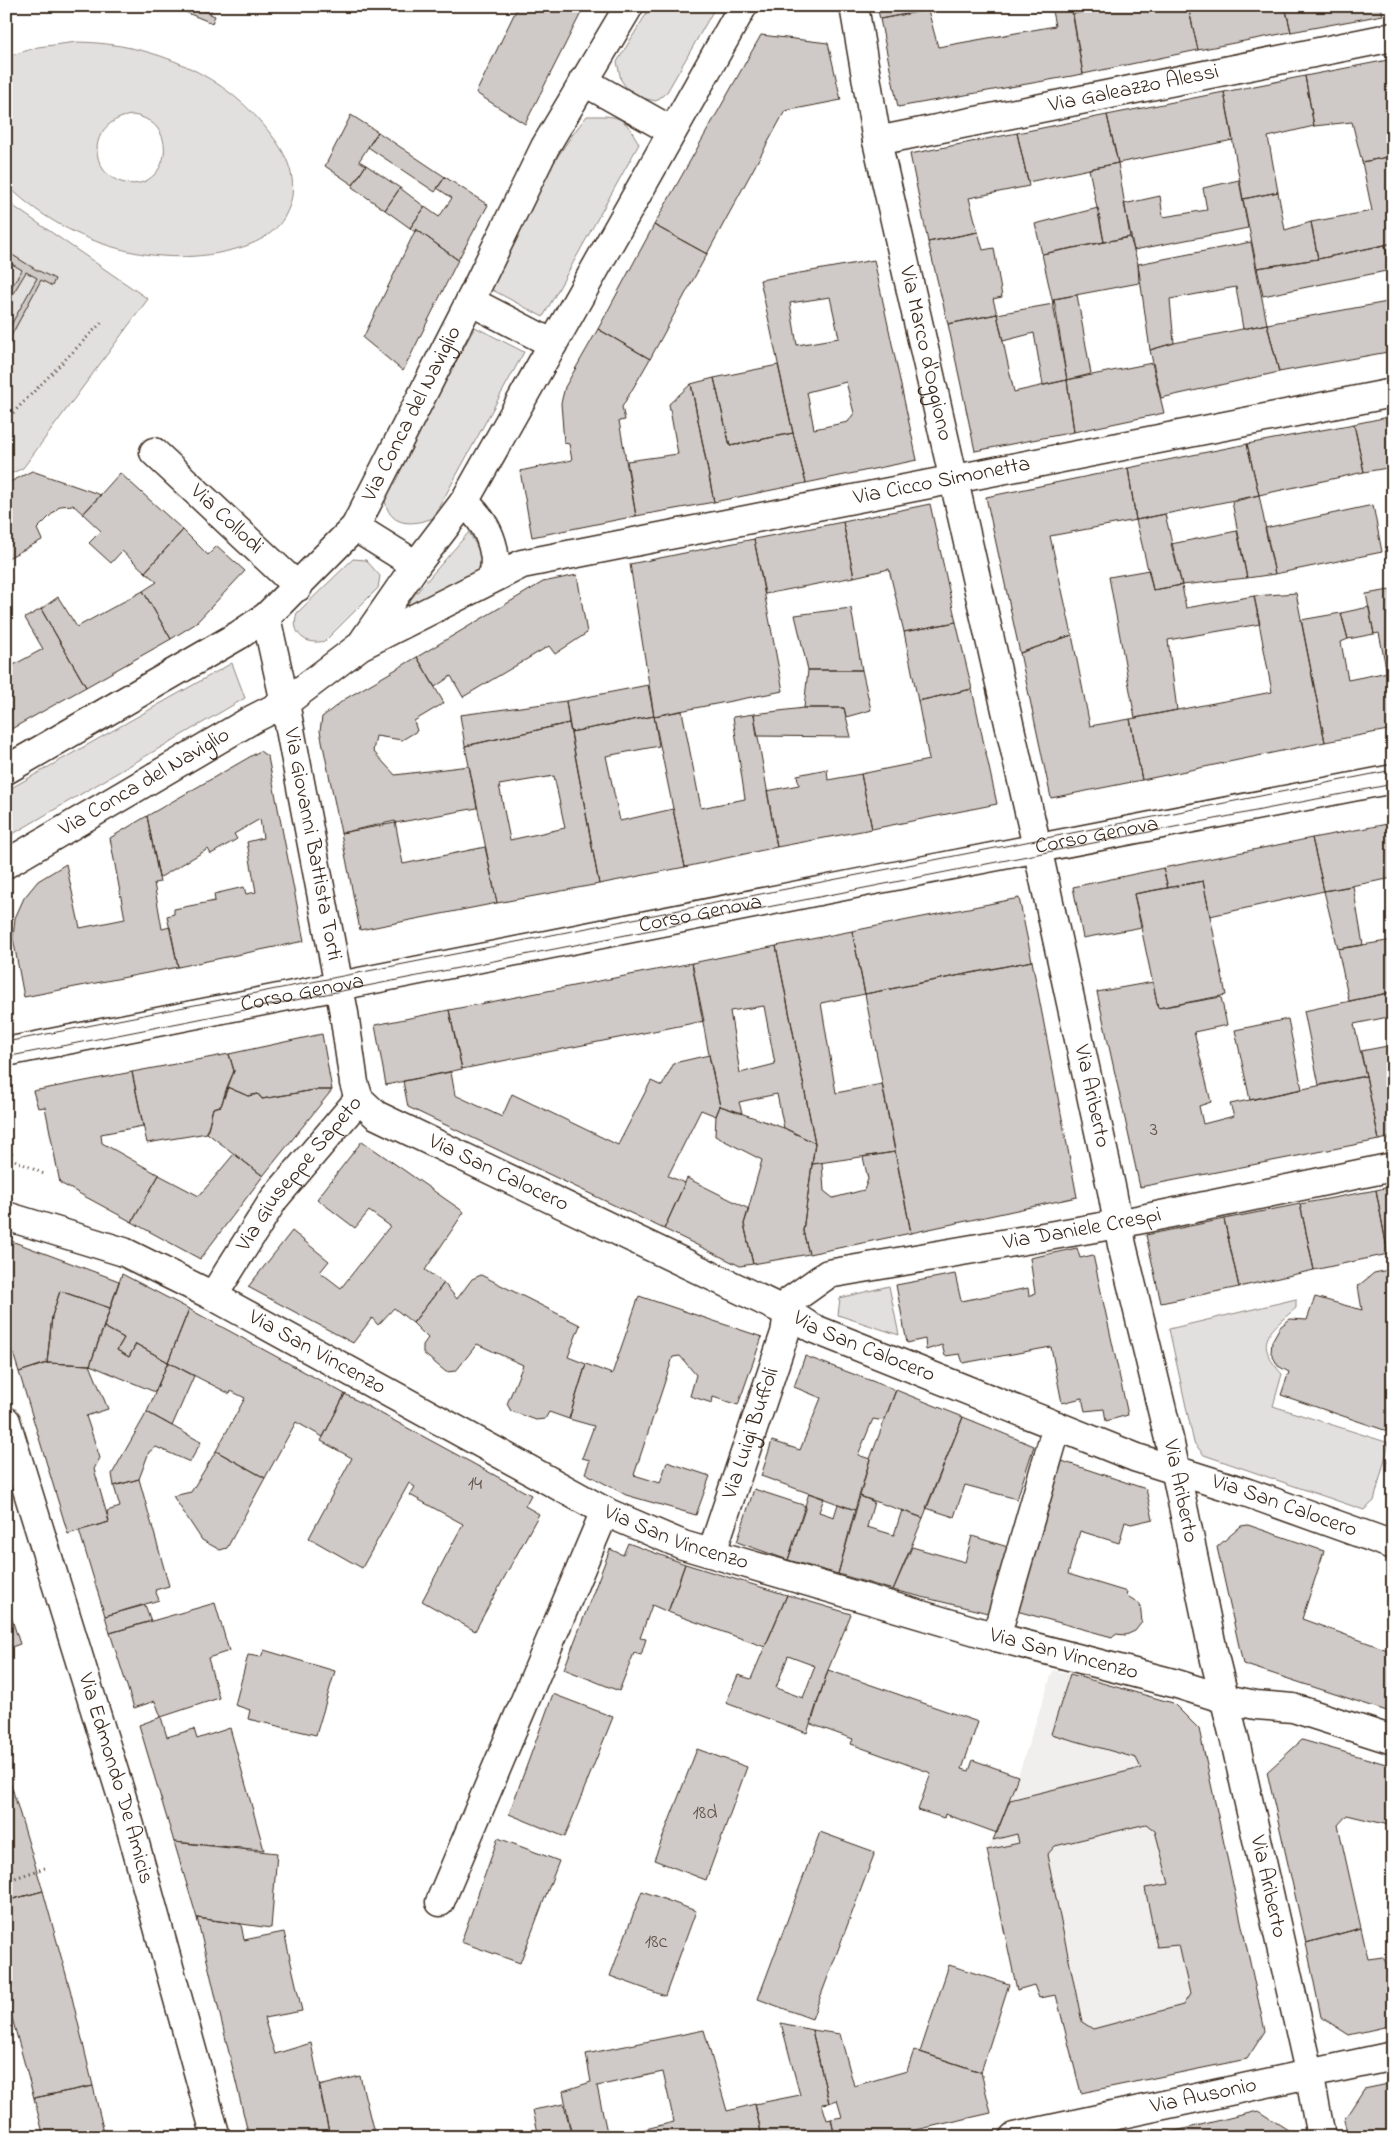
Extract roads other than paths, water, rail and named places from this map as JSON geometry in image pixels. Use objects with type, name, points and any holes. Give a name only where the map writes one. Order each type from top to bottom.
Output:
[{"type":"street","name":"Via Conca del Naviglio","points":[[6,770],[240,636],[266,618],[355,527],[470,301],[545,147],[629,6]]},
{"type":"street","name":"Via Conca del Naviglio","points":[[360,646],[416,565],[464,502],[743,6]]},
{"type":"street","name":"Via Marco d'Oggiono","points":[[854,6],[877,141],[1037,847]]},
{"type":"street","name":"Via Galeazzo Alessi","points":[[877,141],[1393,37]]},
{"type":"street","points":[[583,81],[672,131]]},
{"type":"street","name":"Via Conca del Naviglio","points":[[470,301],[553,344]]},
{"type":"street","name":"Via Cicco Simonetta","points":[[494,577],[522,564],[1393,393]]},
{"type":"street","name":"Via Collodi","points":[[154,452],[298,587]]},
{"type":"street","points":[[464,502],[478,514],[488,535],[494,553],[494,577]]},
{"type":"street","name":"Via Conca del Naviglio","points":[[355,527],[416,565]]},
{"type":"street","name":"Via Conca del Naviglio","points":[[6,864],[253,719],[285,703],[360,646],[494,577]]},
{"type":"street","points":[[266,618],[285,703]]},
{"type":"street","name":"Via Giovanni Battista Torti","points":[[285,703],[339,987]]},
{"type":"street","name":"Corso Genova","points":[[6,1052],[1037,847],[1393,779]]},
{"type":"street","name":"Via Ariberto","points":[[1037,847],[1118,1224],[1175,1469],[1214,1656],[1310,2075],[1321,2137]]},
{"type":"street","name":"Via Giuseppe Sapeto","points":[[213,1296],[274,1199],[359,1099],[354,1083],[339,987]]},
{"type":"street","name":"Via San Calocero","points":[[359,1099],[376,1115],[789,1313],[812,1328],[1137,1458],[1175,1469],[1393,1545]]},
{"type":"street","name":"Via Daniele Crespi","points":[[789,1313],[790,1301],[828,1274],[1118,1224],[1393,1167]]},
{"type":"street","name":"Via San Vincenzo","points":[[6,1216],[124,1252],[213,1296],[605,1511],[682,1545],[712,1552],[996,1637],[1178,1684],[1225,1699],[1256,1705],[1292,1708],[1393,1740]]},
{"type":"street","name":"Via Luigi Buffoli","points":[[712,1552],[781,1347],[789,1313]]},
{"type":"street","name":"Via Edmondo De Amicis","points":[[6,1421],[124,1804],[216,2137]]},
{"type":"street","points":[[996,1637],[1057,1426]]},
{"type":"street","points":[[440,1902],[605,1511]]},
{"type":"street","name":"Via Ausonio","points":[[1014,2137],[1393,2056]]},
{"type":"tram line","points":[[6,1042],[1393,770]]},
{"type":"tram line","points":[[6,1057],[1393,784]]}]
